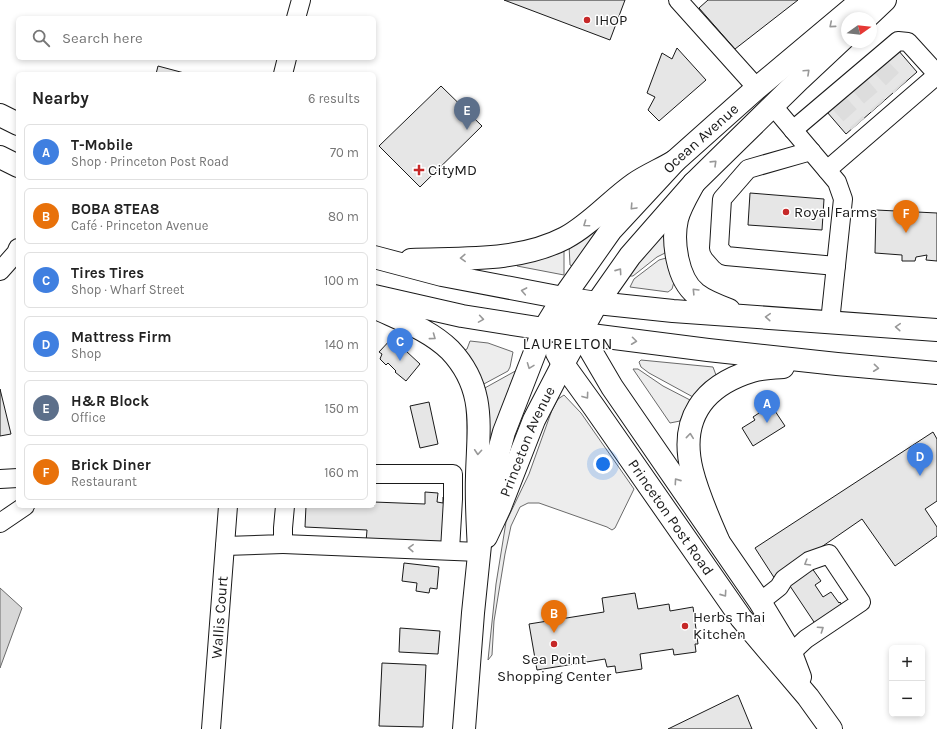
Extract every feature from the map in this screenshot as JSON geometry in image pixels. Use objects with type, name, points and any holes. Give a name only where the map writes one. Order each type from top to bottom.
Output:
[{"type":"main road","name":"Ocean Avenue","points":[[544,330],[563,298],[611,230],[675,161],[756,88],[862,0]]},
{"type":"main road","points":[[872,12],[885,0]]},
{"type":"main road","name":"Ocean Avenue","points":[[581,334],[597,303],[630,256],[694,183],[841,41]]},
{"type":"main road","points":[[0,115],[16,123]]},
{"type":"main road","points":[[0,157],[16,165]]},
{"type":"main road","points":[[382,259],[488,257],[518,254],[546,246],[565,238],[597,216],[634,184],[675,161]]},
{"type":"main road","points":[[694,183],[678,218],[675,234],[680,268],[685,279],[695,293],[715,305],[741,315]]},
{"type":"main road","points":[[382,259],[442,275],[597,303],[937,330]]},
{"type":"main road","points":[[376,296],[462,316],[544,330],[708,350],[937,373]]},
{"type":"main road","name":"Princeton Post Road","points":[[563,298],[581,334],[612,387],[760,602],[790,653],[808,697]]},
{"type":"main road","points":[[376,308],[430,334],[450,350],[465,369],[474,390],[478,409],[479,432],[476,501],[479,552]]},
{"type":"main road","name":"Princeton Post Road","points":[[544,330],[563,364],[594,406],[741,618],[808,697],[831,729]]},
{"type":"main road","name":"Princeton Avenue","points":[[464,729],[484,506],[504,432],[544,330]]},
{"type":"main road","name":"Princeton Avenue","points":[[479,552],[500,507],[534,420],[563,364],[581,334]]},
{"type":"main road","points":[[718,540],[703,505],[692,470],[688,439],[692,418],[701,404],[710,392],[727,381],[754,370],[837,364]]},
{"type":"street","points":[[297,16],[301,0]]},
{"type":"street","points":[[678,0],[756,88]]},
{"type":"street","points":[[793,130],[836,99],[878,63],[898,41],[908,42],[937,75],[905,93],[862,129],[827,170]]},
{"type":"street","points":[[284,72],[286,60]]},
{"type":"street","points":[[773,106],[837,182],[843,199],[830,322]]},
{"type":"street","points":[[811,151],[748,169],[722,199],[719,248],[726,256],[836,266]]},
{"type":"street","points":[[0,271],[16,253]]},
{"type":"street","points":[[376,474],[453,474],[450,550]]},
{"type":"street","points":[[0,479],[16,478]]},
{"type":"street","points":[[0,523],[22,508]]},
{"type":"street","name":"Wallis Court","points":[[211,729],[228,508]]},
{"type":"street","points":[[283,544],[285,508]]},
{"type":"street","points":[[225,546],[283,544],[479,552]]},
{"type":"street","points":[[760,602],[779,587],[784,579],[809,560],[829,554],[861,602],[806,639],[790,653]]},
{"type":"shaded area","points":[[597,228],[601,232],[576,268],[570,265],[569,245]]},
{"type":"shaded area","points":[[659,229],[666,233],[665,253],[657,257],[633,276],[627,276]]},
{"type":"shaded area","points":[[564,247],[564,275],[517,266],[517,260]]},
{"type":"shaded area","points":[[666,258],[674,282],[672,289],[668,292],[630,287],[634,279],[659,260]]},
{"type":"shaded area","points":[[470,341],[488,343],[513,352],[508,371],[482,385],[465,350],[467,349]]},
{"type":"shaded area","points":[[641,360],[713,367],[716,375],[699,389],[693,397],[649,373],[641,367],[639,362]]},
{"type":"shaded area","points":[[519,369],[492,440],[487,440],[483,389]]},
{"type":"shaded area","points":[[633,369],[638,369],[663,386],[690,400],[680,421],[670,423]]},
{"type":"shaded area","points":[[564,395],[581,413],[634,489],[615,528],[612,530],[539,503],[528,503],[520,507],[511,526],[505,554],[494,621],[492,655],[488,660],[496,584],[506,522],[529,474],[552,410],[558,399]]},
{"type":"shaded area","points":[[0,588],[22,608],[0,668]]},
{"type":"building","name":"IHOP","points":[[504,0],[625,0],[610,40]]},
{"type":"building","points":[[708,0],[798,0],[735,49],[699,8]]},
{"type":"building","points":[[677,48],[706,80],[659,121],[648,110],[655,97],[647,93],[662,53],[672,59]]},
{"type":"building","points":[[898,50],[917,72],[846,134],[827,112]]},
{"type":"building","points":[[158,66],[180,72],[156,72]]},
{"type":"building","points":[[441,86],[482,126],[420,187],[379,146]]},
{"type":"building","name":"Royal Farms","points":[[750,193],[824,199],[822,230],[748,225]]},
{"type":"building","points":[[876,210],[937,213],[937,261],[926,260],[927,255],[916,257],[915,261],[902,261],[902,255],[875,253]]},
{"type":"building","points":[[392,338],[420,364],[406,381],[395,372],[396,371],[388,363],[386,365],[380,359],[382,354],[379,352]]},
{"type":"building","points":[[0,389],[11,434],[0,436]]},
{"type":"building","points":[[429,402],[438,444],[420,448],[410,406]]},
{"type":"building","points":[[771,405],[785,426],[753,446],[742,428],[755,420],[753,417]]},
{"type":"building","points":[[933,432],[937,439],[937,501],[925,509],[937,527],[937,536],[895,566],[862,519],[775,579],[755,548]]},
{"type":"building","points":[[425,492],[438,493],[437,502],[443,503],[443,497],[450,498],[446,545],[366,542],[367,530],[305,527],[306,508],[376,508],[376,502],[425,504]]},
{"type":"building","points":[[404,563],[439,567],[437,589],[430,588],[429,593],[416,591],[417,583],[402,581]]},
{"type":"building","points":[[809,564],[821,581],[815,585],[823,597],[831,592],[845,610],[818,628],[786,580]]},
{"type":"building","points":[[635,593],[638,609],[669,604],[670,611],[693,607],[698,644],[695,644],[696,652],[674,655],[673,649],[640,654],[642,669],[616,673],[615,666],[607,667],[605,659],[537,670],[529,624],[604,612],[602,598]]},
{"type":"building","points":[[400,628],[440,631],[438,654],[399,652]]},
{"type":"building","points":[[382,663],[426,665],[423,727],[379,726]]},
{"type":"building","points":[[738,695],[752,729],[668,729]]},
{"type":"tunnel","points":[[880,66],[900,87]]},
{"type":"tunnel","points":[[859,84],[878,106]]},
{"type":"tunnel","points":[[838,102],[858,124]]},
{"type":"place","name":"IHOP","points":[[587,20]]},
{"type":"place","name":"H&R Block","points":[[467,130]]},
{"type":"place","name":"CityMD","points":[[419,170]]},
{"type":"place","name":"Royal Farms","points":[[786,212]]},
{"type":"place","name":"Brick Diner","points":[[906,233]]},
{"type":"place","name":"Tires Tires","points":[[400,361]]},
{"type":"place","name":"T-Mobile","points":[[767,423]]},
{"type":"place","name":"Mattress Firm","points":[[920,476]]},
{"type":"place","name":"Herbs Thai Kitchen","points":[[685,626]]},
{"type":"place","name":"BOBA 8TEA8","points":[[554,633]]},
{"type":"place","name":"Sea Point Shopping Center","points":[[554,644]]},
{"type":"district","name":"LAURELTON","points":[[568,343]]}]
